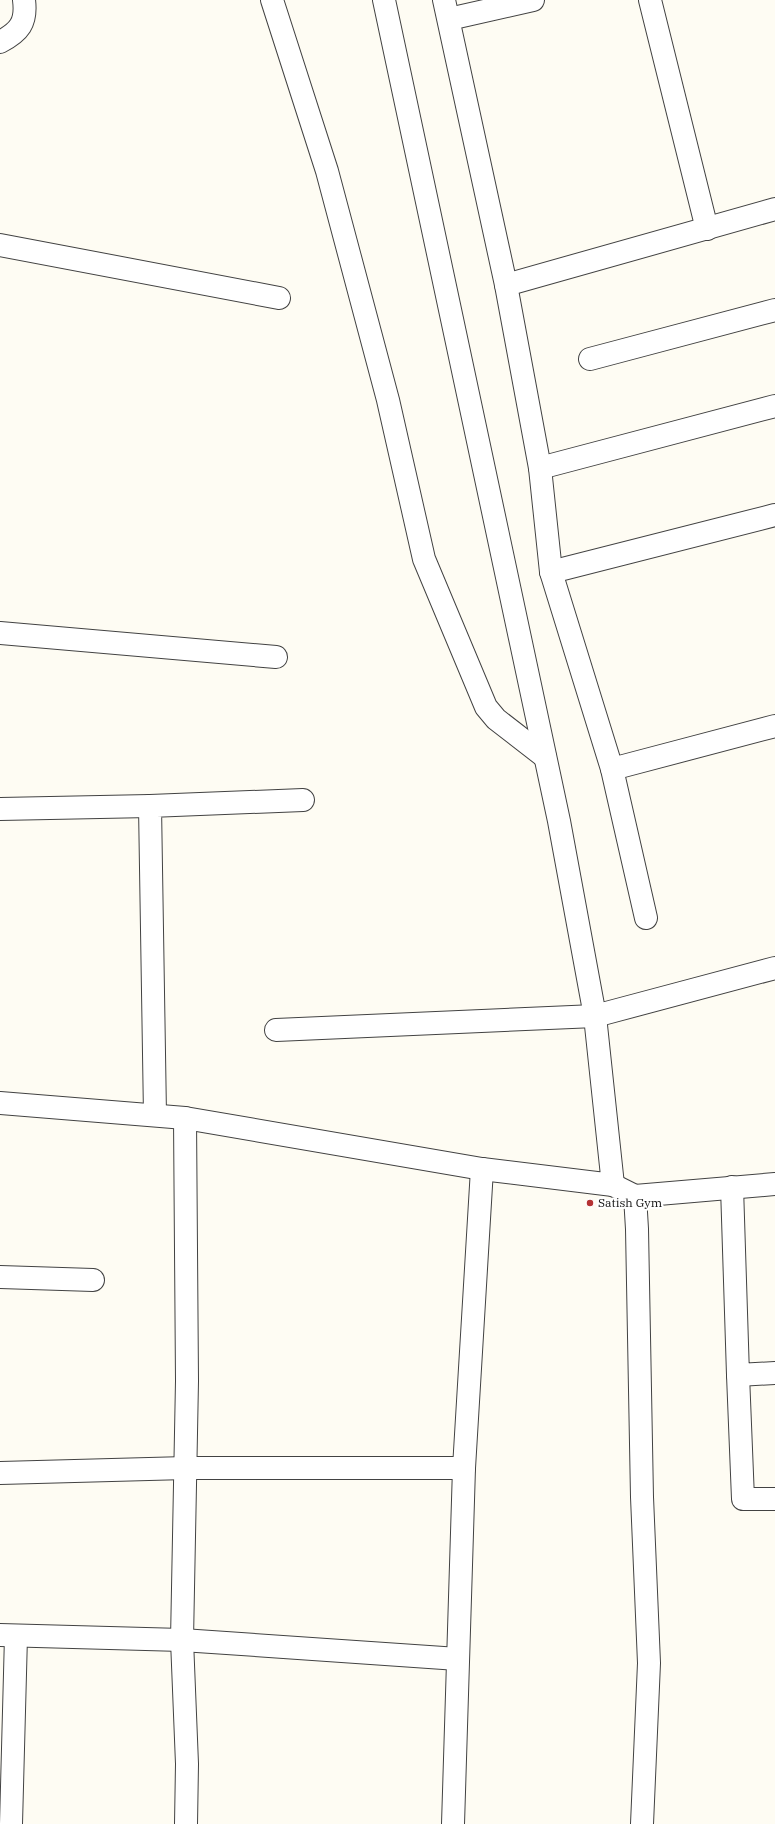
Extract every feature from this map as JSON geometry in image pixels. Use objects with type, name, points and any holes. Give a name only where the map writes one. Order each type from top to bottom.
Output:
[{"type":"street","points":[[0,42],[15,34],[23,22],[24,0]]},
{"type":"street","points":[[272,0],[327,171],[388,400],[424,559],[486,707],[496,719],[545,757]]},
{"type":"street","points":[[384,0],[545,757],[595,1016],[613,1185]]},
{"type":"street","points":[[533,0],[446,9],[506,285],[540,468],[551,572],[612,769],[646,918]]},
{"type":"street","points":[[650,0],[707,230]]},
{"type":"street","points":[[506,285],[707,230],[775,209]]},
{"type":"street","points":[[0,245],[279,298]]},
{"type":"street","points":[[590,359],[775,310]]},
{"type":"street","points":[[540,468],[775,406]]},
{"type":"street","points":[[551,572],[775,515]]},
{"type":"street","points":[[0,633],[276,657]]},
{"type":"street","points":[[612,769],[775,726]]},
{"type":"street","points":[[0,809],[150,806],[303,800]]},
{"type":"street","points":[[150,806],[155,1115]]},
{"type":"street","points":[[276,1030],[595,1016],[775,968]]},
{"type":"street","points":[[0,1103],[185,1118],[482,1169],[613,1185],[634,1196],[775,1184]]},
{"type":"street","points":[[185,1118],[188,1381],[182,1640],[188,1764],[186,1824]]},
{"type":"street","points":[[453,1824],[464,1468],[482,1169]]},
{"type":"street","points":[[732,1187],[743,1499],[775,1499]]},
{"type":"street","points":[[634,1196],[638,1229],[642,1497],[649,1663],[642,1824]]},
{"type":"street","points":[[0,1277],[93,1280]]},
{"type":"street","points":[[738,1375],[775,1373]]},
{"type":"street","points":[[0,1473],[186,1468],[464,1468]]},
{"type":"street","points":[[11,1824],[8,1635],[182,1640],[458,1659]]},
{"type":"place","name":"Satish Gym","points":[[590,1203]]}]
